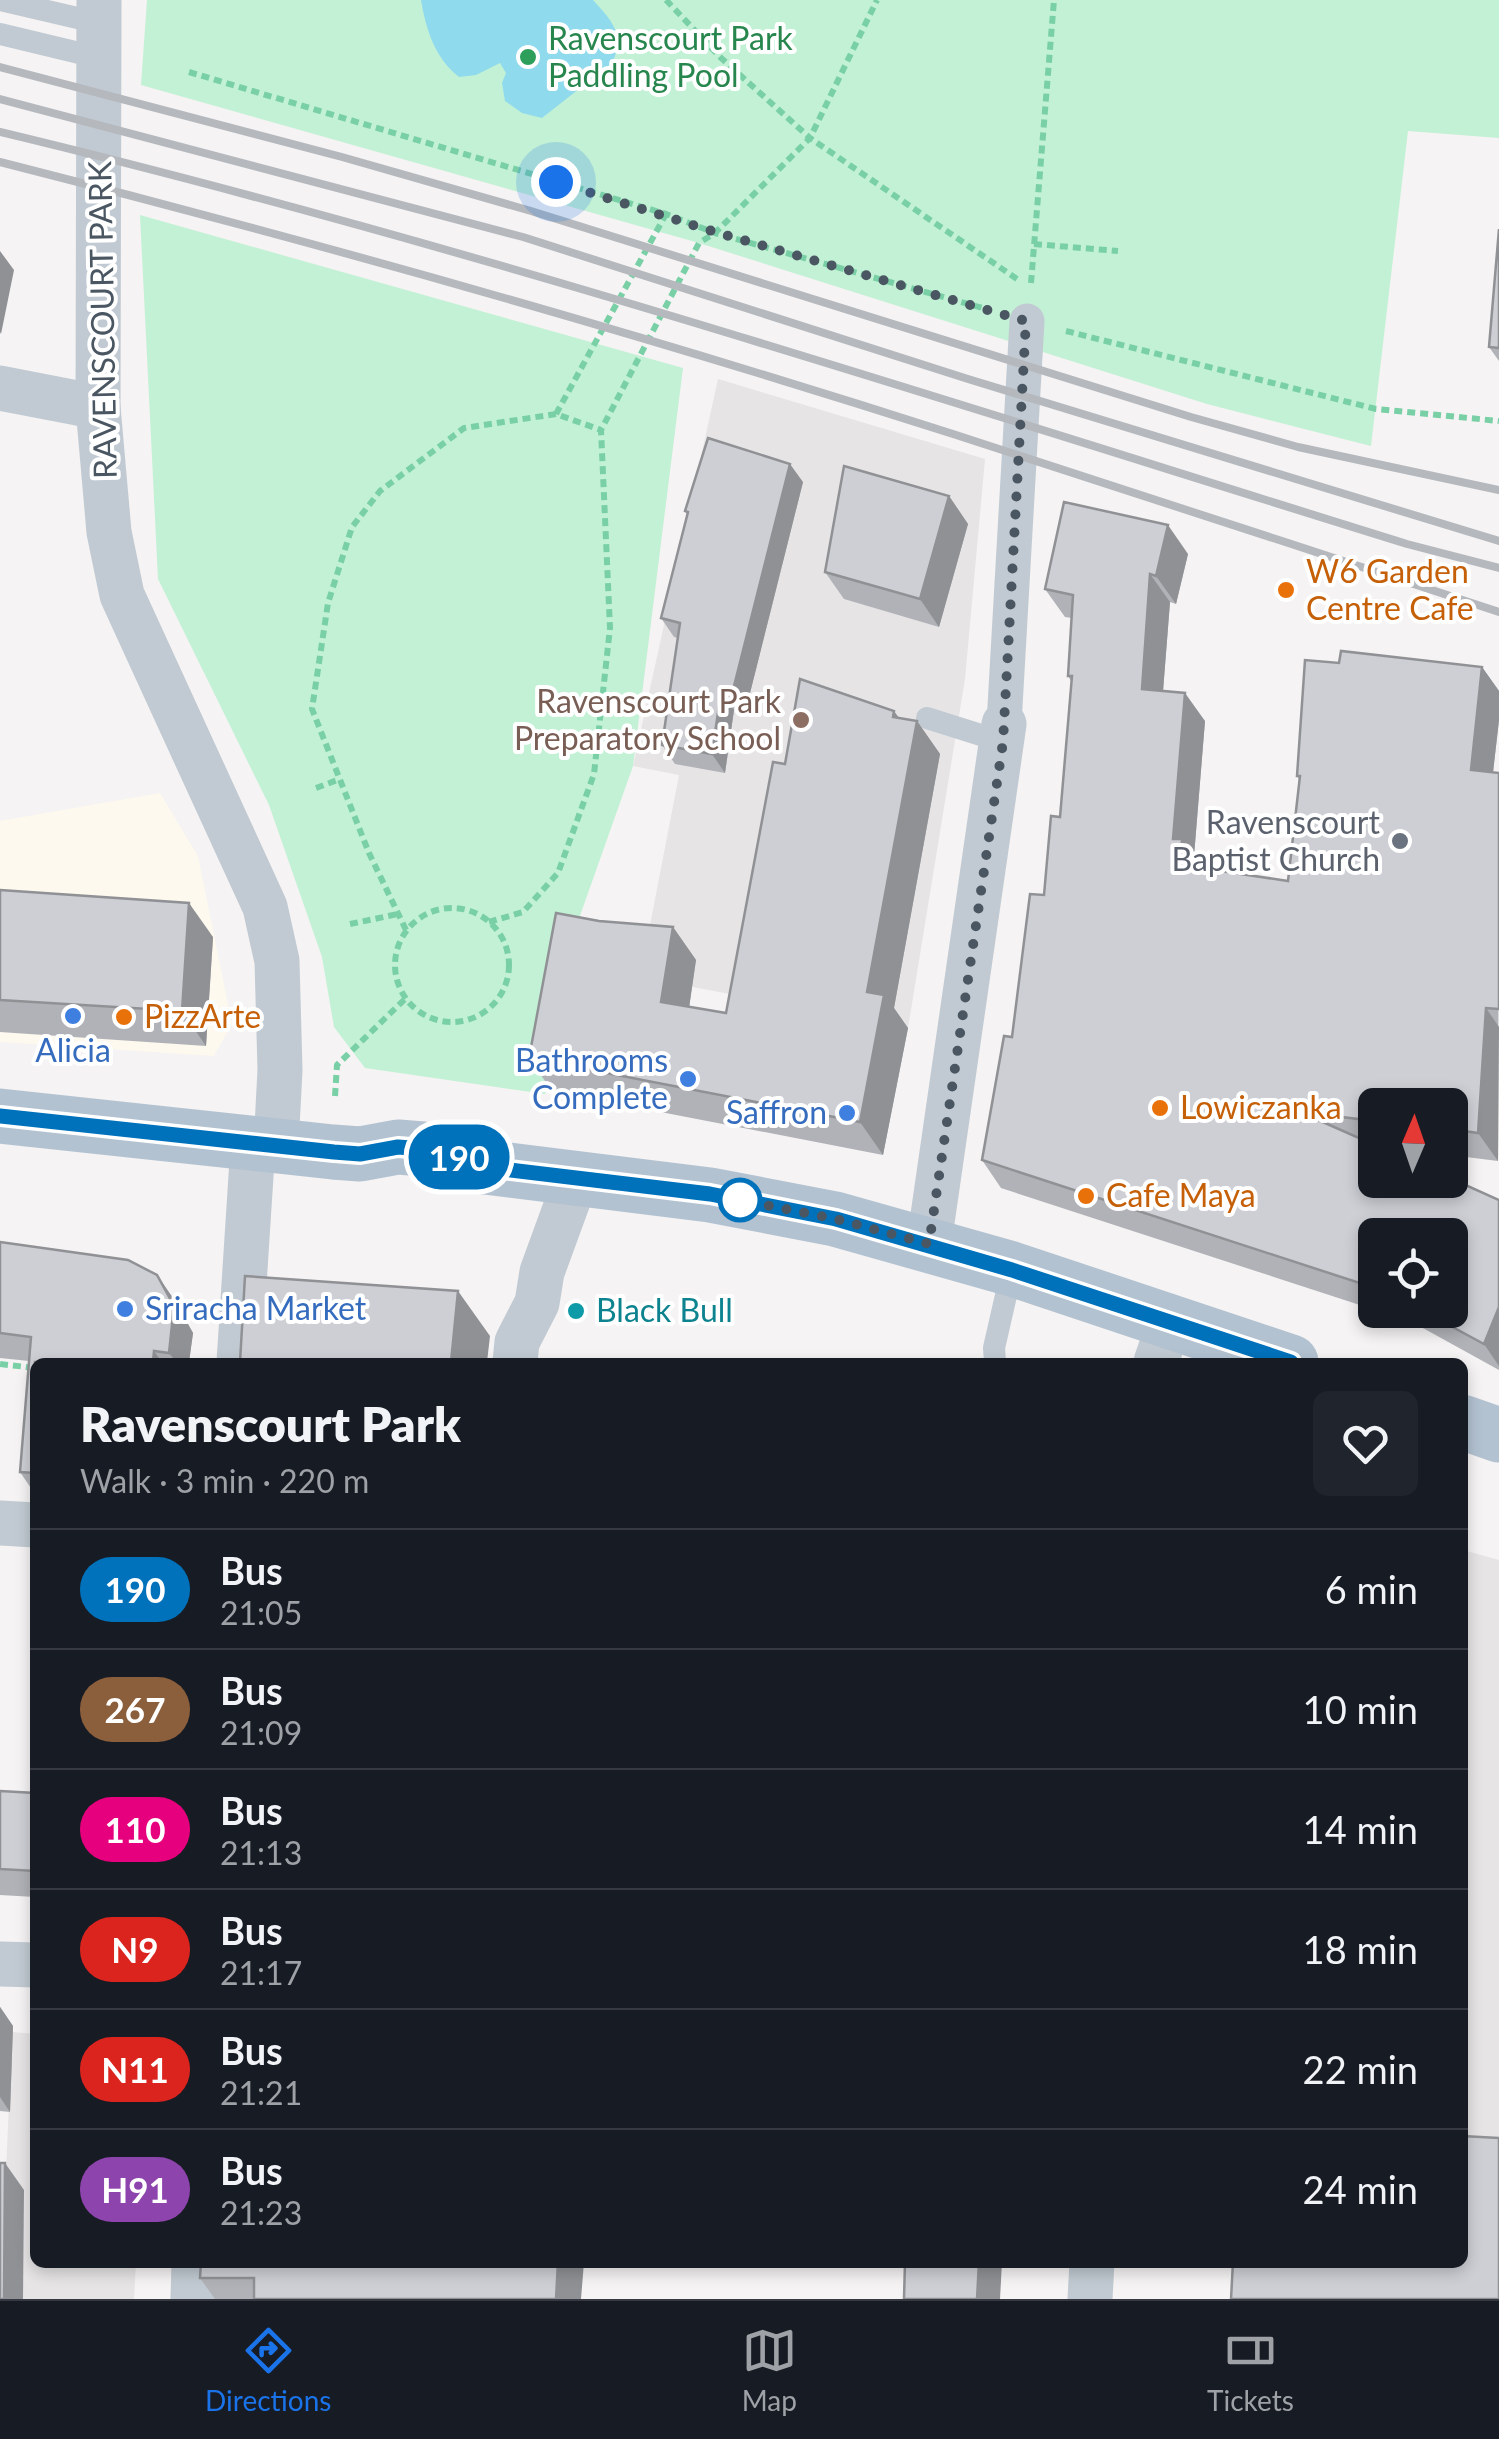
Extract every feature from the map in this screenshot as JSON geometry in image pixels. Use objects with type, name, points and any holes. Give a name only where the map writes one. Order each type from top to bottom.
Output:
[{"type":"main road","points":[[0,1116],[360,1154],[398,1147],[423,1149],[448,1152],[485,1167],[577,1176],[782,1208],[929,1244],[1012,1270],[1163,1342],[1265,1358]]},
{"type":"main road","points":[[1468,1424],[1499,1435]]},
{"type":"street","name":"RAVENSCOURT PARK","points":[[99,27],[98,407],[110,532],[122,595],[265,907],[277,961],[280,1070],[265,1146],[239,1358]]},
{"type":"street","points":[[929,1244],[1003,733],[1026,321]]},
{"type":"street","points":[[0,388],[98,407]]},
{"type":"street","points":[[516,1358],[517,1342],[537,1303],[542,1272],[577,1176]]},
{"type":"street","points":[[0,1523],[30,1525]]},
{"type":"street","points":[[0,1964],[30,1965]]},
{"type":"street","points":[[193,2299],[194,2268]]},
{"type":"street","points":[[1090,2299],[1092,2268]]},
{"type":"lane","points":[[0,0],[99,27]]},
{"type":"lane","points":[[0,34],[99,27]]},
{"type":"lane","points":[[927,718],[1003,733]]},
{"type":"lane","points":[[995,1358],[1012,1270]]},
{"type":"path","points":[[666,0],[720,57],[810,138],[1031,289],[1054,0]]},
{"type":"path","points":[[489,922],[523,912],[558,873],[594,774],[610,628],[601,430],[699,243],[715,232],[810,138],[878,0]]},
{"type":"path","points":[[189,72],[715,232],[1026,321],[1376,409],[1499,421]]},
{"type":"path","points":[[556,414],[666,214]]},
{"type":"path","points":[[1034,244],[1118,251]]},
{"type":"path","points":[[406,930],[369,852],[312,708],[328,603],[352,527],[380,491],[464,428],[556,414],[601,430]]},
{"type":"path","points":[[316,788],[340,779]]},
{"type":"path","points":[[455,908],[474,912],[489,922],[502,936],[509,955],[509,974],[503,992],[491,1008],[475,1019],[456,1023],[436,1021],[419,1013],[405,999],[394,972],[395,956],[406,930],[437,910],[455,908]]},
{"type":"path","points":[[350,924],[398,914]]},
{"type":"path","points":[[335,1096],[336,1065],[405,999]]},
{"type":"path","points":[[0,1364],[30,1367]]},
{"type":"shaded area","name":"Ravenscourt Park Preparatory School","points":[[718,379],[985,459],[965,679],[908,1028],[640,977],[679,775],[633,766]]},
{"type":"shaded area","points":[[160,793],[198,856],[232,1024],[214,1056],[0,1042],[0,821]]},
{"type":"shaded area","points":[[1468,1551],[1499,1560],[1499,2299],[1256,2299],[1429,2268],[1468,2268]]},
{"type":"shaded area","points":[[12,2032],[30,2034],[30,2268],[136,2268],[134,2299],[0,2299],[0,2174],[6,2173]]},
{"type":"green space","points":[[147,0],[1499,0],[1499,138],[1408,131],[1371,446],[1207,404],[699,243],[141,85]]},
{"type":"green space","points":[[140,215],[683,368],[633,766],[576,927],[545,1094],[365,1068],[334,1027],[322,957],[269,805],[158,579]]},
{"type":"water","name":"Ravenscourt Park Paddling Pool","points":[[421,0],[593,0],[615,29],[616,53],[612,63],[542,118],[522,113],[505,101],[502,83],[506,73],[500,63],[476,75],[459,77],[451,69],[433,43]]},
{"type":"building","points":[[1499,229],[1499,348],[1489,347]]},
{"type":"building","points":[[708,438],[790,464],[732,694],[721,692],[712,754],[662,745],[680,623],[661,618],[688,512],[685,511]]},
{"type":"building","points":[[844,466],[949,496],[920,599],[825,572]]},
{"type":"building","points":[[1064,502],[1168,525],[1156,576],[1150,574],[1142,689],[1185,693],[1173,839],[1182,839],[1180,865],[1288,881],[1300,776],[1305,660],[1339,663],[1341,651],[1482,667],[1471,770],[1499,773],[1499,1009],[1486,1008],[1478,1133],[1468,1132],[1468,1088],[1358,1088],[1358,1119],[1300,1112],[1358,1138],[1358,1198],[1468,1198],[1468,1186],[1499,1200],[1499,1307],[1484,1344],[1454,1328],[1468,1328],[1468,1218],[1358,1218],[1358,1282],[982,1160],[1004,1036],[1012,1037],[1030,894],[1044,895],[1051,816],[1060,817],[1072,676],[1068,676],[1073,595],[1045,589]]},
{"type":"building","points":[[800,679],[894,711],[893,717],[917,721],[867,992],[884,995],[860,1122],[529,1058],[556,913],[673,927],[661,1002],[726,1013],[773,762],[785,764]]},
{"type":"building","points":[[0,890],[189,903],[182,1011],[0,1000]]},
{"type":"building","points":[[0,1242],[128,1260],[157,1275],[174,1306],[169,1353],[154,1351],[153,1358],[30,1358],[30,1473],[20,1472],[31,1337],[0,1333]]},
{"type":"building","points":[[245,1276],[458,1291],[451,1358],[240,1358]]},
{"type":"building","points":[[0,1791],[30,1793],[30,1871],[0,1869]]},
{"type":"building","points":[[1468,2136],[1499,2138],[1499,2299],[1231,2299],[1233,2268],[1468,2268]]},
{"type":"building","points":[[0,2163],[5,2163],[4,2299],[0,2299]]},
{"type":"building","points":[[201,2268],[558,2268],[556,2299],[254,2299],[254,2278],[200,2278]]},
{"type":"building","points":[[905,2268],[979,2268],[977,2299],[904,2299]]},
{"type":"railway","points":[[0,67],[531,211],[1191,417],[1298,447],[1499,490]]},
{"type":"railway","points":[[0,99],[523,237],[968,379],[1499,541]]},
{"type":"railway","points":[[0,132],[178,176],[531,274],[1407,544],[1499,568]]},
{"type":"railway","points":[[0,162],[240,224],[716,360],[1499,612]]},
{"type":"bus line","name":"190","points":[[0,1116],[334,1152],[423,1149],[448,1152],[485,1167],[710,1194],[836,1219],[929,1244],[1279,1358]]},
{"type":"place","name":"Ravenscourt Park Paddling Pool","points":[[528,57]]},
{"type":"place","name":"W6 Garden Centre Cafe","points":[[1286,590]]},
{"type":"place","name":"Ravenscourt Park Preparatory School","points":[[801,720]]},
{"type":"place","name":"Ravenscourt Baptist Church","points":[[1400,841]]},
{"type":"place","name":"Alicia","points":[[73,1016]]},
{"type":"place","name":"PizzArte","points":[[124,1017]]},
{"type":"place","name":"Bathrooms Complete","points":[[688,1079]]},
{"type":"place","name":"Lowiczanka","points":[[1160,1108]]},
{"type":"place","name":"Saffron","points":[[847,1113]]},
{"type":"place","name":"Cafe Maya","points":[[1086,1196]]},
{"type":"place","name":"Sriracha Market","points":[[125,1309]]},
{"type":"place","name":"Black Bull","points":[[576,1311]]},
{"type":"route","points":[[556,182],[1026,321],[1003,742],[929,1244],[836,1219],[740,1200]]}]
